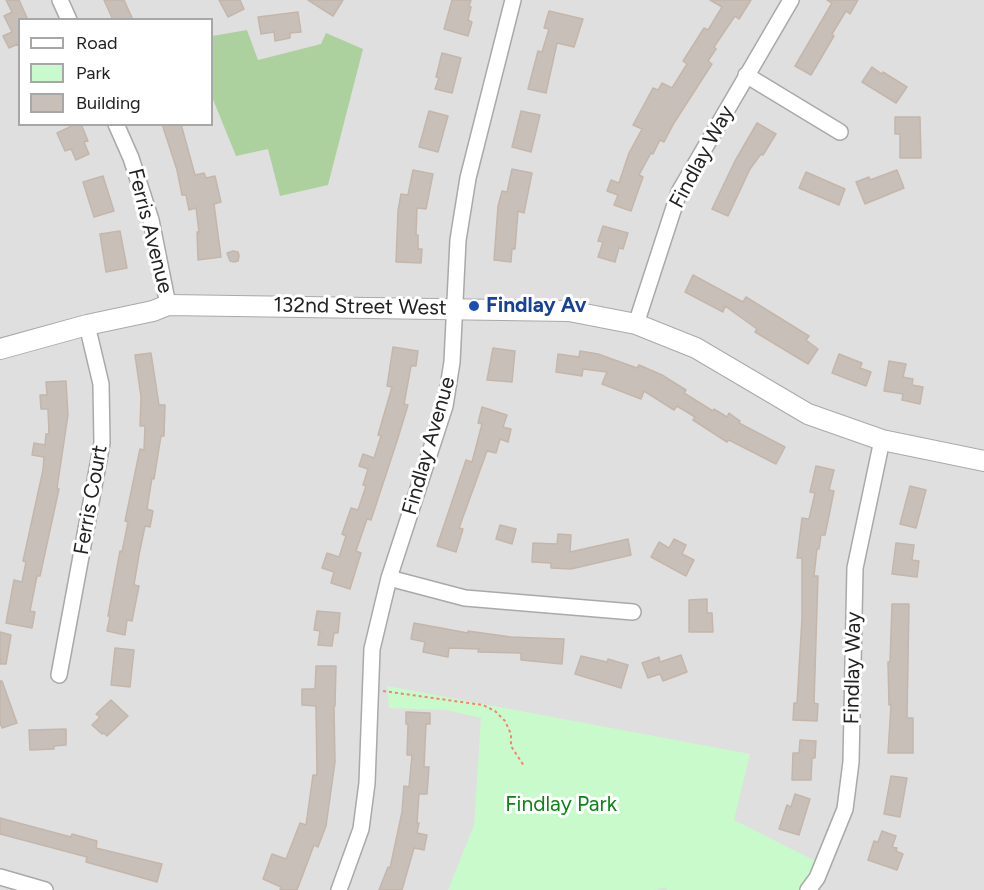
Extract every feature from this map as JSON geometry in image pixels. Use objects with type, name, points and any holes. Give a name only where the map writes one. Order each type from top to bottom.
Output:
[{"type":"street","points":[[60,0],[68,18]]},
{"type":"street","name":"Findlay Avenue","points":[[339,890],[361,829],[367,783],[372,649],[389,578],[445,406],[452,362],[458,240],[468,178],[513,0]]},
{"type":"street","name":"Findlay Way","points":[[636,324],[679,192],[791,0]]},
{"type":"street","points":[[746,75],[840,132]]},
{"type":"street","name":"Ferris Avenue","points":[[117,126],[131,158],[151,220],[168,305]]},
{"type":"street","name":"132nd Street West","points":[[0,349],[87,325],[153,311],[168,305],[569,311],[636,324],[696,348],[808,414],[882,440],[984,461]]},
{"type":"street","name":"Ferris Court","points":[[58,675],[102,443],[101,384],[87,325]]},
{"type":"street","name":"Findlay Way","points":[[808,890],[818,878],[845,809],[851,762],[855,568],[882,440]]},
{"type":"street","points":[[389,578],[465,598],[633,612]]},
{"type":"street","points":[[0,877],[45,890]]},
{"type":"path","points":[[371,689],[483,705],[495,711],[505,721],[511,734],[511,746],[524,766]]},
{"type":"shaded area","points":[[0,0],[984,0],[984,890],[0,890]]},
{"type":"green space","points":[[247,30],[258,60],[321,44],[326,33],[363,49],[328,185],[280,196],[268,149],[236,156],[213,99],[213,36]]},
{"type":"green space","name":"Findlay Park","points":[[387,686],[750,754],[734,820],[825,866],[810,890],[667,890],[665,887],[655,890],[448,890],[474,825],[481,718],[446,710],[389,708]]},
{"type":"building","points":[[6,0],[19,0],[27,18],[18,18],[18,44],[9,48],[3,36],[12,32],[4,16],[12,12]]},
{"type":"building","points":[[104,0],[124,0],[132,18],[112,18]]},
{"type":"building","points":[[219,0],[240,0],[244,9],[228,17]]},
{"type":"building","points":[[308,0],[343,0],[333,16]]},
{"type":"building","points":[[452,0],[471,0],[468,20],[472,22],[468,36],[444,29]]},
{"type":"building","points":[[710,0],[751,0],[739,19],[735,16],[714,47],[716,49],[708,61],[712,64],[664,142],[660,140],[653,154],[651,153],[639,175],[643,177],[631,211],[614,205],[618,195],[607,191],[611,180],[619,183],[629,153],[642,129],[633,125],[653,88],[658,90],[662,83],[672,88],[687,64],[683,61],[704,28],[708,30],[722,7]]},
{"type":"building","points":[[827,0],[858,0],[850,14],[846,11],[811,75],[795,66],[832,3]]},
{"type":"building","points":[[549,11],[583,19],[574,47],[557,43],[546,93],[528,89],[538,51],[542,52],[549,29],[544,28]]},
{"type":"building","points":[[298,12],[301,32],[290,33],[290,38],[275,41],[274,32],[261,34],[258,17]]},
{"type":"building","points":[[442,53],[461,58],[452,93],[435,89],[439,78],[436,77]]},
{"type":"building","points":[[872,67],[907,87],[896,103],[862,82]]},
{"type":"building","points":[[429,111],[448,116],[438,152],[419,147]]},
{"type":"building","points":[[521,111],[540,115],[531,152],[512,147]]},
{"type":"building","points":[[895,117],[920,117],[921,158],[900,158],[900,134],[895,134]]},
{"type":"building","points":[[757,123],[776,134],[763,155],[761,154],[750,169],[728,216],[712,209],[735,161]]},
{"type":"building","points":[[72,126],[82,126],[88,141],[84,142],[89,154],[76,160],[71,149],[65,151],[57,133]]},
{"type":"building","points":[[163,126],[182,126],[195,175],[204,173],[206,178],[215,176],[221,202],[214,204],[221,257],[198,260],[197,232],[199,232],[196,208],[189,210],[186,195],[182,195],[177,170]]},
{"type":"building","points":[[512,169],[532,173],[524,213],[518,211],[515,249],[512,249],[511,262],[494,260],[498,206],[502,191],[507,192]]},
{"type":"building","points":[[413,170],[433,174],[426,209],[417,208],[416,235],[418,235],[418,249],[422,249],[421,263],[396,262],[401,194],[408,195]]},
{"type":"building","points":[[897,170],[904,188],[865,204],[856,182],[869,177],[870,180]]},
{"type":"building","points":[[806,172],[845,189],[839,205],[799,188]]},
{"type":"building","points":[[103,176],[114,211],[94,217],[83,182]]},
{"type":"building","points":[[603,226],[628,233],[623,249],[619,248],[615,262],[598,257],[603,242],[598,241]]},
{"type":"building","points":[[120,231],[127,268],[106,272],[100,234]]},
{"type":"building","points":[[238,252],[238,261],[230,261],[227,253]]},
{"type":"building","points":[[693,275],[743,302],[746,297],[809,336],[806,340],[818,349],[808,364],[755,332],[757,329],[725,306],[723,312],[685,292]]},
{"type":"building","points":[[393,347],[418,351],[416,366],[411,366],[404,404],[408,405],[397,441],[371,520],[367,519],[356,551],[361,553],[350,589],[331,583],[334,572],[322,568],[327,553],[339,557],[346,536],[342,534],[351,508],[358,510],[366,486],[363,485],[368,469],[359,466],[363,454],[374,458],[381,436],[378,435],[392,387],[387,386]]},
{"type":"building","points":[[493,348],[515,351],[512,382],[487,380]]},
{"type":"building","points":[[580,351],[598,354],[637,368],[639,365],[662,375],[686,390],[684,393],[713,411],[714,409],[727,417],[729,413],[740,421],[739,423],[785,447],[776,464],[729,440],[727,442],[693,420],[695,417],[677,406],[674,410],[644,391],[641,399],[602,384],[607,372],[583,369],[582,376],[556,372],[558,354],[579,357]]},
{"type":"building","points":[[151,353],[159,405],[165,405],[164,436],[161,436],[147,509],[153,511],[150,527],[145,526],[134,585],[139,586],[132,621],[127,620],[125,635],[107,631],[110,616],[108,616],[128,522],[125,521],[140,449],[144,450],[145,426],[140,426],[141,397],[135,355]]},
{"type":"building","points":[[839,354],[862,363],[860,368],[871,372],[866,386],[832,373]]},
{"type":"building","points":[[889,361],[906,364],[903,377],[913,379],[912,385],[923,387],[920,404],[902,400],[903,394],[884,391]]},
{"type":"building","points":[[66,381],[68,415],[57,488],[59,489],[30,611],[35,612],[32,628],[6,623],[14,580],[22,582],[26,562],[23,561],[43,470],[44,457],[32,455],[34,443],[45,445],[46,434],[49,434],[48,409],[41,409],[40,395],[47,395],[46,382]]},
{"type":"building","points":[[482,407],[507,415],[503,427],[511,429],[508,442],[500,439],[496,453],[487,451],[459,528],[463,529],[456,552],[437,546],[466,460],[472,462],[482,424],[478,423]]},
{"type":"building","points":[[816,466],[834,470],[829,490],[834,491],[825,535],[821,535],[819,549],[817,549],[814,576],[818,576],[814,703],[818,704],[817,721],[793,720],[794,703],[797,703],[802,618],[802,558],[797,558],[802,518],[809,519],[815,493],[810,492]]},
{"type":"building","points":[[910,486],[926,490],[916,528],[900,524]]},
{"type":"building","points":[[500,525],[516,529],[512,544],[496,539]]},
{"type":"building","points":[[558,534],[571,535],[570,552],[628,539],[631,555],[571,569],[551,568],[551,563],[532,562],[533,543],[557,544]]},
{"type":"building","points":[[674,539],[686,545],[682,554],[694,560],[686,576],[651,557],[659,542],[669,548]]},
{"type":"building","points":[[896,543],[914,545],[912,560],[919,561],[917,577],[892,574]]},
{"type":"building","points":[[707,599],[707,613],[712,613],[713,632],[689,632],[689,600]]},
{"type":"building","points":[[892,604],[909,604],[907,718],[913,718],[913,753],[888,753],[891,705],[889,705],[888,662],[890,662]]},
{"type":"building","points":[[317,611],[340,613],[338,633],[334,633],[332,646],[318,645],[320,631],[314,630]]},
{"type":"building","points":[[414,623],[468,633],[468,631],[511,637],[564,639],[562,664],[521,660],[521,653],[478,652],[479,649],[449,648],[448,657],[423,652],[425,642],[411,639]]},
{"type":"building","points":[[0,632],[11,635],[6,664],[0,664]]},
{"type":"building","points":[[115,648],[134,650],[130,687],[111,685]]},
{"type":"building","points":[[681,655],[687,672],[663,681],[660,674],[648,678],[642,663],[659,657],[660,662]]},
{"type":"building","points":[[581,656],[607,662],[608,659],[628,665],[621,688],[575,674]]},
{"type":"building","points":[[316,666],[336,666],[335,762],[326,826],[318,847],[314,845],[297,890],[280,890],[281,887],[263,879],[272,854],[286,859],[300,823],[306,825],[313,775],[317,775],[316,706],[302,705],[302,689],[315,689]]},
{"type":"building","points":[[0,681],[2,681],[17,723],[2,728],[0,723]]},
{"type":"building","points":[[111,700],[128,716],[107,736],[92,725],[100,717],[96,714]]},
{"type":"building","points":[[406,712],[430,713],[430,724],[426,724],[424,767],[429,767],[427,794],[419,794],[417,823],[419,823],[417,833],[427,835],[424,850],[414,848],[402,890],[379,890],[388,867],[390,868],[402,812],[404,786],[409,787],[412,755],[407,755]]},
{"type":"building","points":[[66,729],[66,745],[54,746],[54,749],[30,750],[29,730]]},
{"type":"building","points":[[800,740],[816,741],[815,758],[812,758],[811,780],[792,780],[793,753],[799,753]]},
{"type":"building","points":[[891,776],[907,778],[900,817],[884,814]]},
{"type":"building","points":[[795,794],[810,799],[799,835],[779,829],[787,805],[791,807]]},
{"type":"building","points":[[0,818],[71,837],[72,834],[97,841],[96,848],[162,864],[157,882],[86,862],[87,857],[0,834]]},
{"type":"building","points":[[882,831],[896,836],[892,847],[897,848],[896,851],[903,854],[897,870],[868,860],[874,841],[878,842]]},
{"type":"place","name":"Findlay Av","points":[[474,306]]}]
